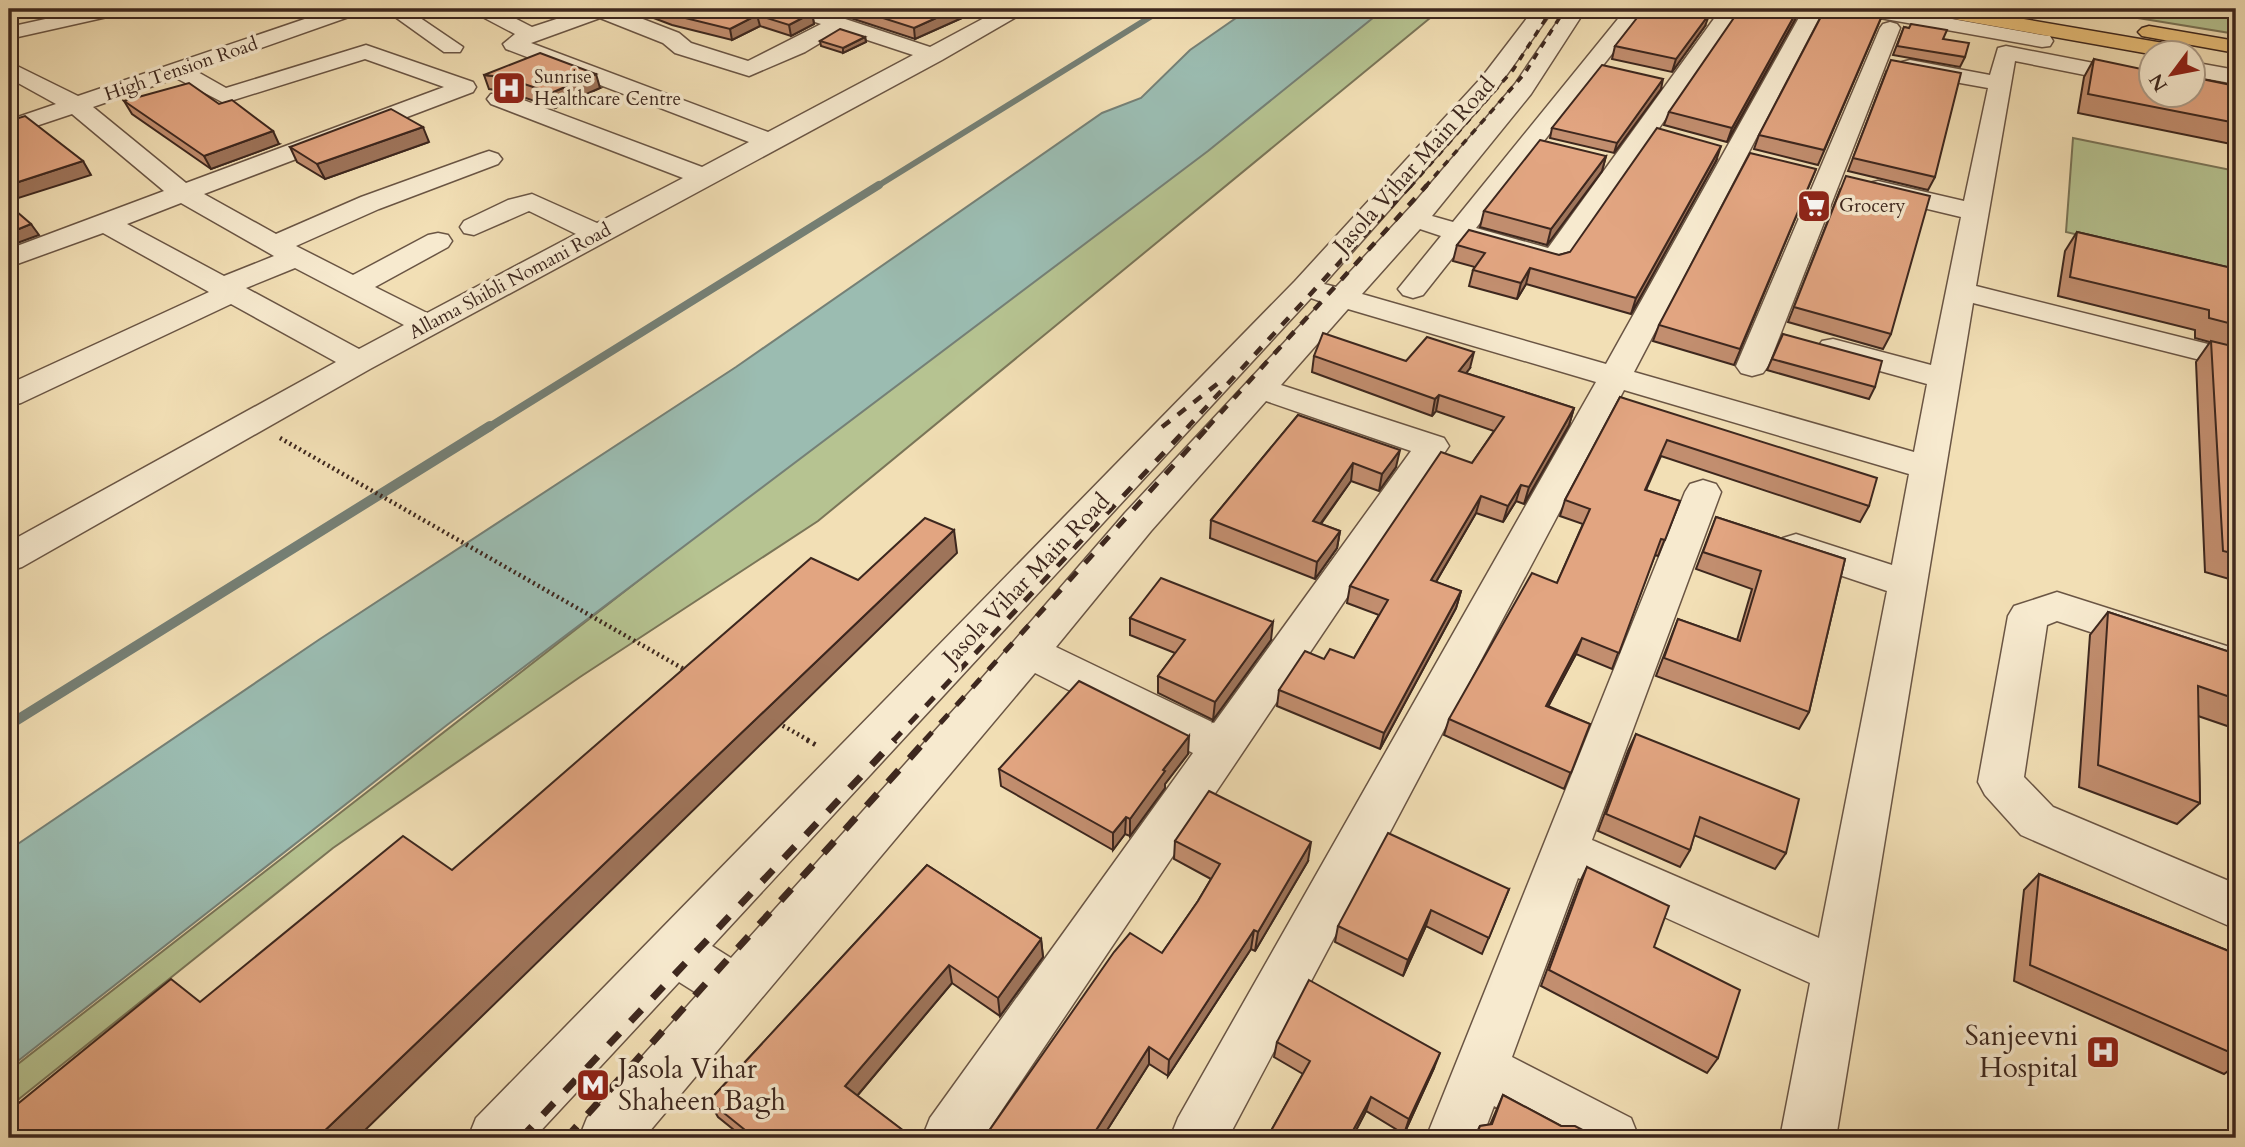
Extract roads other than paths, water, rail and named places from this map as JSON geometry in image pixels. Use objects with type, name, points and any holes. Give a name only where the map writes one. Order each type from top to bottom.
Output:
[{"type":"main road","points":[[1932,9],[2136,45]]},
{"type":"main road","points":[[2013,9],[2236,47]]},
{"type":"main road","points":[[2206,58],[2236,64]]},
{"type":"street","points":[[9,33],[118,9]]},
{"type":"street","name":"High Tension Road","points":[[9,128],[353,9]]},
{"type":"street","points":[[394,9],[452,47]]},
{"type":"street","points":[[482,9],[530,34]]},
{"type":"street","points":[[795,9],[934,55]]},
{"type":"street","name":"Allama Shibli Nomani Road","points":[[9,558],[426,325],[1016,9]]},
{"type":"street","name":"Jasola Vihar Main Road","points":[[496,1138],[1305,287],[1490,82],[1544,9]]},
{"type":"street","name":"Jasola Vihar Main Road","points":[[607,1138],[991,698],[1138,522],[1413,219],[1523,89],[1576,9]]},
{"type":"street","points":[[1413,289],[1637,9]]},
{"type":"street","points":[[771,142],[514,44],[530,34],[603,10],[670,38],[683,48],[748,69],[786,53],[839,23]]},
{"type":"street","points":[[1198,1138],[1735,155],[1801,12],[1851,16],[2136,59]]},
{"type":"street","points":[[1413,219],[1555,258],[1608,162],[1645,130],[1679,83],[1718,15]]},
{"type":"street","points":[[1851,16],[1890,28],[1967,44]]},
{"type":"street","points":[[1752,366],[1788,335],[1829,177],[1890,28]]},
{"type":"street","points":[[9,259],[465,87],[366,52],[224,96],[178,70]]},
{"type":"street","points":[[1808,1138],[1960,291],[2006,53],[2136,78]]},
{"type":"street","points":[[1877,61],[2000,84]]},
{"type":"street","points":[[1592,64],[1617,69]]},
{"type":"street","points":[[10,71],[76,105],[181,192],[426,325]]},
{"type":"street","points":[[2206,71],[2236,77]]},
{"type":"street","points":[[1654,77],[1679,83]]},
{"type":"street","points":[[1523,89],[1566,97]]},
{"type":"street","points":[[2206,91],[2236,97]]},
{"type":"street","points":[[499,99],[704,177]]},
{"type":"street","points":[[1645,130],[1671,137]]},
{"type":"street","points":[[1528,143],[1555,149]]},
{"type":"street","points":[[9,396],[228,289],[286,251],[370,203],[489,159]]},
{"type":"street","points":[[1802,171],[1975,212]]},
{"type":"street","points":[[474,227],[517,205],[532,202],[597,234]]},
{"type":"street","points":[[105,223],[359,362]]},
{"type":"street","points":[[353,287],[438,241]]},
{"type":"street","points":[[1305,287],[1928,468]]},
{"type":"street","points":[[1960,291],[2236,360]]},
{"type":"street","points":[[1788,335],[1944,379]]},
{"type":"street","points":[[950,1138],[1432,446],[1259,388]]},
{"type":"street","points":[[1454,1138],[1565,850],[1706,509]]},
{"type":"street","points":[[1759,535],[1907,584]]},
{"type":"street","points":[[2236,665],[2057,606],[2028,616],[2001,782],[2037,821],[2236,907]]},
{"type":"street","points":[[1029,652],[1222,747]]},
{"type":"street","points":[[936,674],[991,698]]},
{"type":"street","points":[[1565,850],[1838,971]]},
{"type":"street","points":[[676,951],[737,990]]},
{"type":"street","points":[[1481,1070],[1611,1138]]},
{"type":"water","points":[[1249,9],[1384,9],[1208,151],[447,725],[9,1068],[9,850],[320,639],[736,367],[1102,113],[1141,98],[1190,50]]},
{"type":"waterway","points":[[876,187],[1163,9]]},
{"type":"waterway","points":[[488,428],[879,185]]},
{"type":"waterway","points":[[9,725],[490,426]]},
{"type":"railway","points":[[1410,187],[1513,70],[1552,9]]},
{"type":"railway","points":[[1425,187],[1525,73],[1565,9]]},
{"type":"railway","points":[[1187,428],[1411,185]]},
{"type":"railway","points":[[1207,428],[1427,185]]},
{"type":"railway","points":[[1162,427],[1221,381]]},
{"type":"railway","points":[[893,741],[1189,426]]},
{"type":"railway","points":[[924,741],[1209,426]]},
{"type":"railway","points":[[521,1138],[895,740]]},
{"type":"railway","points":[[566,1138],[926,740]]},
{"type":"place","name":"Sunrise Healthcare Centre","points":[[509,88]]},
{"type":"place","name":"Grocery","points":[[1814,206]]},
{"type":"place","name":"Sanjeevni Hospital","points":[[2103,1052]]},
{"type":"place","name":"Jasola Vihar Shaheen Bagh","points":[[593,1085]]}]
